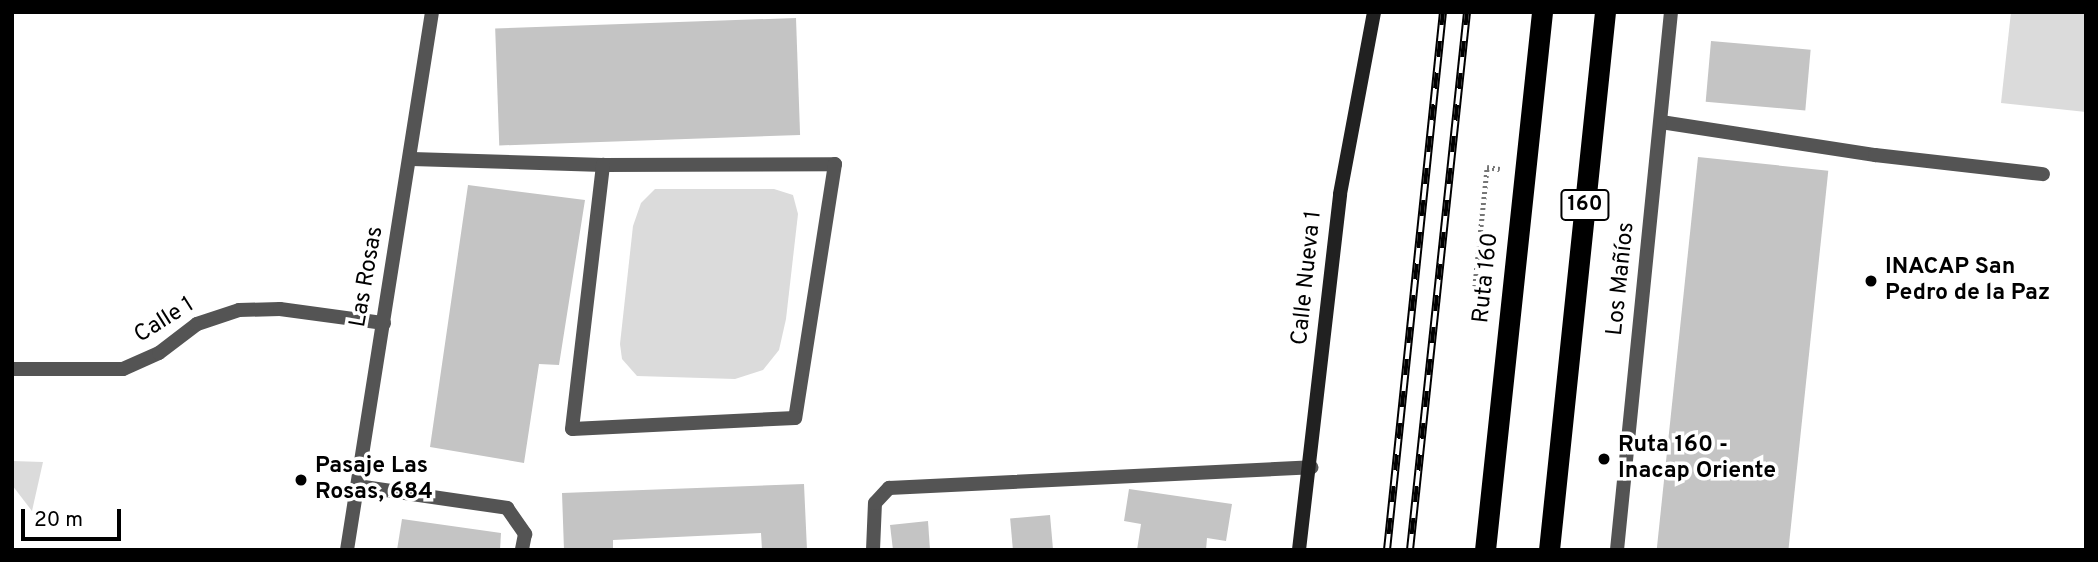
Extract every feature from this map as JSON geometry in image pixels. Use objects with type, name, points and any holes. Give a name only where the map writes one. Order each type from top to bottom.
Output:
[{"type":"highway","name":"Ruta 160","points":[[1485,550],[1542,12]]},
{"type":"highway","name":"160","points":[[1549,550],[1605,12]]},
{"type":"main road","name":"Calle Nueva 1","points":[[1299,550],[1311,467],[1340,194],[1374,12]]},
{"type":"street","name":"Las Rosas","points":[[347,550],[412,159],[432,12]]},
{"type":"street","name":"Los Mañíos","points":[[1617,550],[1671,12]]},
{"type":"street","points":[[1661,122],[1875,155],[2043,174]]},
{"type":"street","points":[[412,159],[603,165],[835,164],[795,418],[572,429],[603,165]]},
{"type":"street","name":"Calle 1","points":[[12,369],[123,369],[159,353],[197,324],[239,310],[280,309],[384,323]]},
{"type":"street","points":[[873,550],[875,503],[890,488],[1311,467]]},
{"type":"street","points":[[357,486],[507,508],[525,534],[522,550]]},
{"type":"path","points":[[1474,292],[1488,167],[1525,171]]},
{"type":"shaded area","points":[[2011,12],[2086,12],[2086,112],[2001,103]]},
{"type":"shaded area","points":[[655,189],[774,189],[793,195],[798,214],[786,319],[779,350],[763,370],[735,379],[637,376],[622,359],[620,344],[633,226],[641,203]]},
{"type":"shaded area","points":[[12,461],[43,462],[32,511],[12,485]]},
{"type":"building","points":[[796,18],[800,135],[499,145],[495,29]]},
{"type":"building","points":[[1711,41],[1811,50],[1805,110],[1706,102]]},
{"type":"building","points":[[1698,157],[1828,171],[1788,550],[1657,550]]},
{"type":"building","points":[[468,185],[585,200],[559,365],[539,364],[524,463],[430,447]]},
{"type":"building","points":[[804,484],[807,550],[762,550],[761,533],[613,540],[613,550],[564,550],[562,493]]},
{"type":"building","points":[[1129,489],[1232,504],[1226,541],[1207,538],[1206,550],[1137,550],[1141,524],[1124,521]]},
{"type":"building","points":[[1050,515],[1053,550],[1013,550],[1010,518]]},
{"type":"building","points":[[402,519],[501,533],[500,550],[397,550]]},
{"type":"building","points":[[928,521],[930,550],[893,550],[890,525]]},
{"type":"railway","points":[[1387,550],[1443,12]]},
{"type":"railway","points":[[1410,550],[1467,12]]},
{"type":"place","name":"INACAP San Pedro de la Paz","points":[[1871,281]]},
{"type":"place","name":"Ruta 160 - Inacap Oriente","points":[[1604,459]]},
{"type":"place","name":"Pasaje Las Rosas, 684","points":[[301,480]]}]
